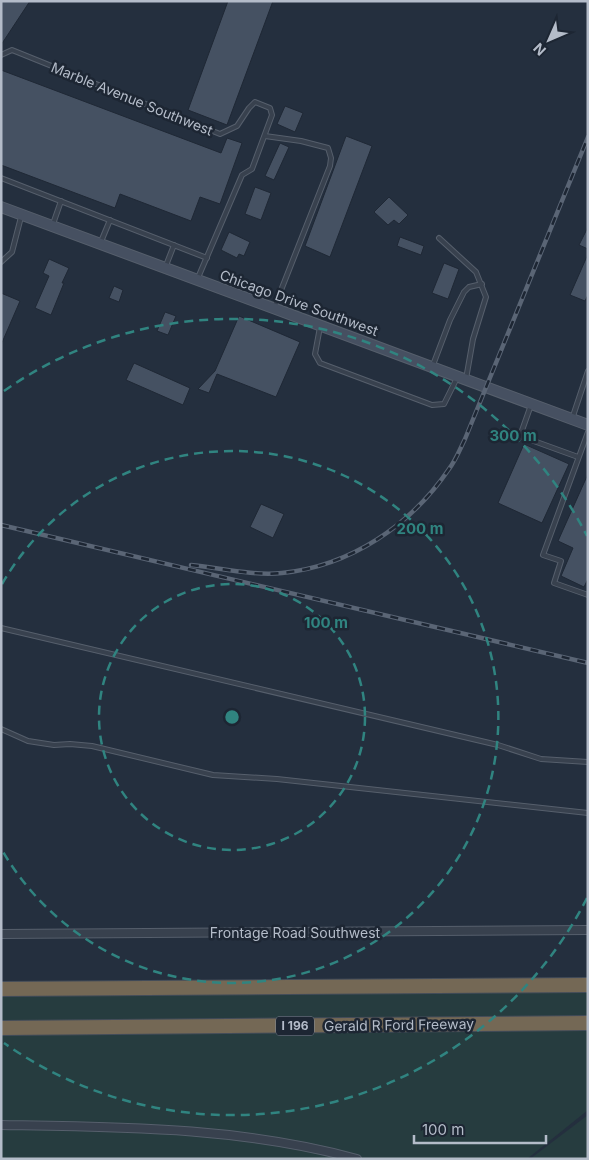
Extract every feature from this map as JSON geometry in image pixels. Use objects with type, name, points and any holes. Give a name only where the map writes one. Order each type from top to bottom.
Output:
[{"type":"highway","points":[[1,989],[588,985]]},
{"type":"highway","name":"Gerald R Ford Freeway","points":[[1,1028],[588,1023]]},
{"type":"main road","name":"Chicago Drive Southwest","points":[[1,207],[588,425]]},
{"type":"street","name":"Frontage Road Southwest","points":[[1,934],[588,930]]},
{"type":"street","points":[[1,1126],[147,1128],[275,1140],[358,1159]]},
{"type":"lane","name":"Marble Avenue Southwest","points":[[1,55],[12,50],[220,134],[237,126],[249,108],[256,102],[270,108],[272,115],[252,170],[242,175],[197,280]]},
{"type":"lane","points":[[265,136],[301,141],[328,148],[331,158],[330,166],[274,308]]},
{"type":"lane","points":[[1,178],[207,258]]},
{"type":"lane","points":[[52,226],[61,201]]},
{"type":"lane","points":[[1,262],[12,252],[21,215]]},
{"type":"lane","points":[[100,244],[110,220]]},
{"type":"lane","points":[[321,326],[315,354],[320,363],[432,405],[444,404],[462,378],[486,297],[476,272],[439,238]]},
{"type":"lane","points":[[165,268],[174,245]]},
{"type":"lane","points":[[432,367],[450,320],[464,292],[469,287],[482,284]]},
{"type":"lane","points":[[572,419],[588,371]]},
{"type":"lane","points":[[531,404],[520,436],[578,457]]},
{"type":"lane","points":[[588,432],[543,555],[561,561],[554,583],[588,595]]},
{"type":"lane","points":[[1,628],[498,745],[541,759],[588,762]]},
{"type":"lane","points":[[1,729],[28,741],[54,745],[92,746],[213,775],[277,779],[588,813]]},
{"type":"green space","points":[[588,985],[588,1110],[527,1159],[1,1159],[1,989]]},
{"type":"green space","points":[[588,1115],[588,1159],[530,1159]]},
{"type":"building","points":[[1,1],[30,1],[1,45]]},
{"type":"building","points":[[228,1],[273,1],[227,125],[188,110]]},
{"type":"building","points":[[1,70],[221,153],[227,138],[242,143],[220,204],[200,197],[191,221],[120,194],[115,208],[1,165]]},
{"type":"building","points":[[285,106],[303,113],[295,132],[277,124]]},
{"type":"building","points":[[346,136],[372,146],[330,257],[305,246]]},
{"type":"building","points":[[280,143],[289,147],[274,180],[265,176]]},
{"type":"building","points":[[255,187],[271,193],[261,220],[245,214]]},
{"type":"building","points":[[389,197],[408,215],[399,224],[394,220],[388,225],[374,212]]},
{"type":"building","points":[[588,227],[588,249],[579,245]]},
{"type":"building","points":[[229,232],[250,242],[244,256],[239,254],[237,258],[221,250]]},
{"type":"building","points":[[400,237],[424,246],[421,255],[397,246]]},
{"type":"building","points":[[588,254],[588,295],[585,301],[570,295]]},
{"type":"building","points":[[49,259],[69,268],[51,315],[35,308],[49,276],[43,273]]},
{"type":"building","points":[[444,263],[459,269],[448,299],[432,293]]},
{"type":"building","points":[[114,286],[123,290],[119,302],[109,298]]},
{"type":"building","points":[[1,293],[20,301],[1,345]]},
{"type":"building","points":[[165,312],[176,316],[168,335],[157,331]]},
{"type":"building","points":[[239,316],[300,342],[276,397],[217,374],[209,393],[198,389],[215,371]]},
{"type":"building","points":[[134,363],[190,388],[183,405],[126,380]]},
{"type":"building","points":[[524,444],[569,464],[542,523],[498,503]]},
{"type":"building","points":[[588,474],[588,579],[584,587],[561,576],[573,548],[558,541]]},
{"type":"building","points":[[261,504],[284,514],[273,538],[250,527]]},
{"type":"railway","points":[[191,565],[271,574],[307,569],[332,562],[355,552],[398,525],[417,508],[451,466],[465,439],[588,137]]},
{"type":"railway","points":[[1,525],[588,663]]}]
